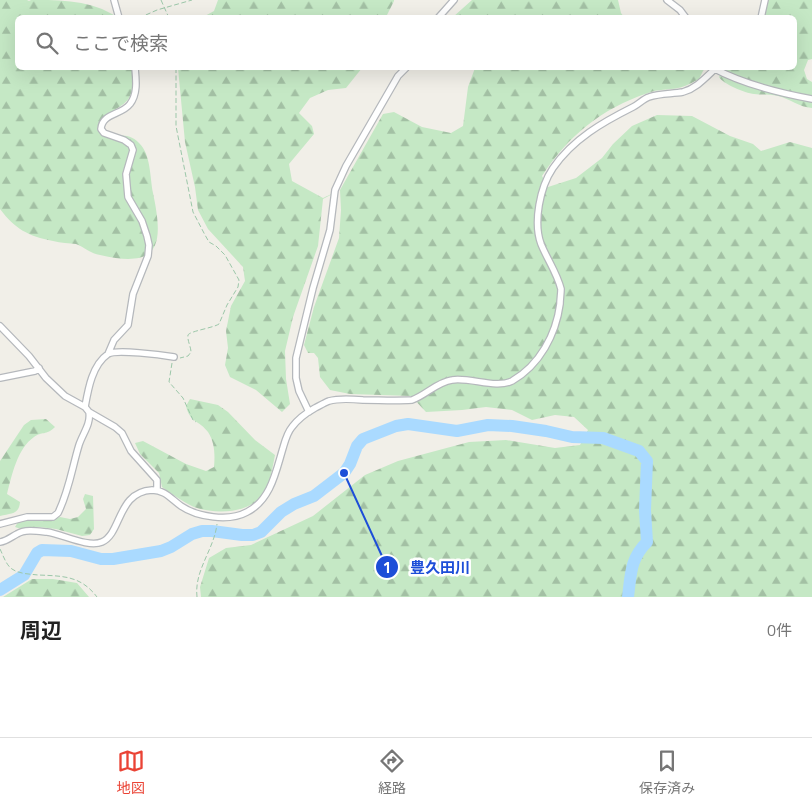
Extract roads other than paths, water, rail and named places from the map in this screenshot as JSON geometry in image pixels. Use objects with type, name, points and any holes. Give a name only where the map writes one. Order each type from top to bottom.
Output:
[{"type":"street","points":[[114,0],[117,15]]},
{"type":"street","points":[[441,15],[454,0]]},
{"type":"street","points":[[667,0],[684,15]]},
{"type":"street","points":[[762,15],[765,0]]},
{"type":"street","points":[[0,524],[27,517],[53,517],[58,513],[73,471],[79,444],[88,424],[87,409],[91,380],[99,365],[108,354],[114,340],[128,324],[133,294],[148,256],[147,236],[142,221],[128,196],[126,174],[133,150],[131,145],[124,140],[104,133],[100,129],[101,124],[106,118],[130,105],[136,90],[135,70]]},
{"type":"street","points":[[309,412],[296,378],[296,358],[330,230],[335,190],[346,166],[398,76],[404,70]]},
{"type":"street","points":[[0,542],[11,539],[16,534],[31,531],[57,534],[88,543],[100,543],[111,532],[123,509],[133,496],[142,492],[158,490],[188,510],[202,514],[230,517],[248,512],[264,498],[271,487],[291,428],[309,412],[327,401],[412,400],[442,383],[452,380],[468,379],[495,384],[510,382],[524,372],[545,349],[556,327],[561,291],[558,278],[540,241],[537,223],[539,204],[552,170],[562,156],[587,133],[646,98],[690,89],[703,81],[712,70]]},
{"type":"street","points":[[719,70],[757,86],[812,99]]},
{"type":"street","points":[[0,326],[65,396],[115,426],[122,433],[131,451],[157,480],[158,490]]},
{"type":"street","points":[[108,354],[118,352],[174,357]]},
{"type":"street","points":[[0,378],[35,371],[39,368]]},
{"type":"waterway","points":[[0,590],[24,575],[37,553],[42,550],[71,551],[101,559],[113,559],[161,551],[192,534],[202,531],[242,535],[253,535],[261,532],[281,512],[294,504],[314,496],[344,473],[350,464],[357,446],[363,439],[396,426],[408,424],[457,431],[488,425],[512,426],[572,437],[603,438],[639,451],[647,461],[645,510],[647,542],[641,548],[634,561],[628,597]]},
{"type":"place","name":"豊久田川","points":[[344,473]]}]
